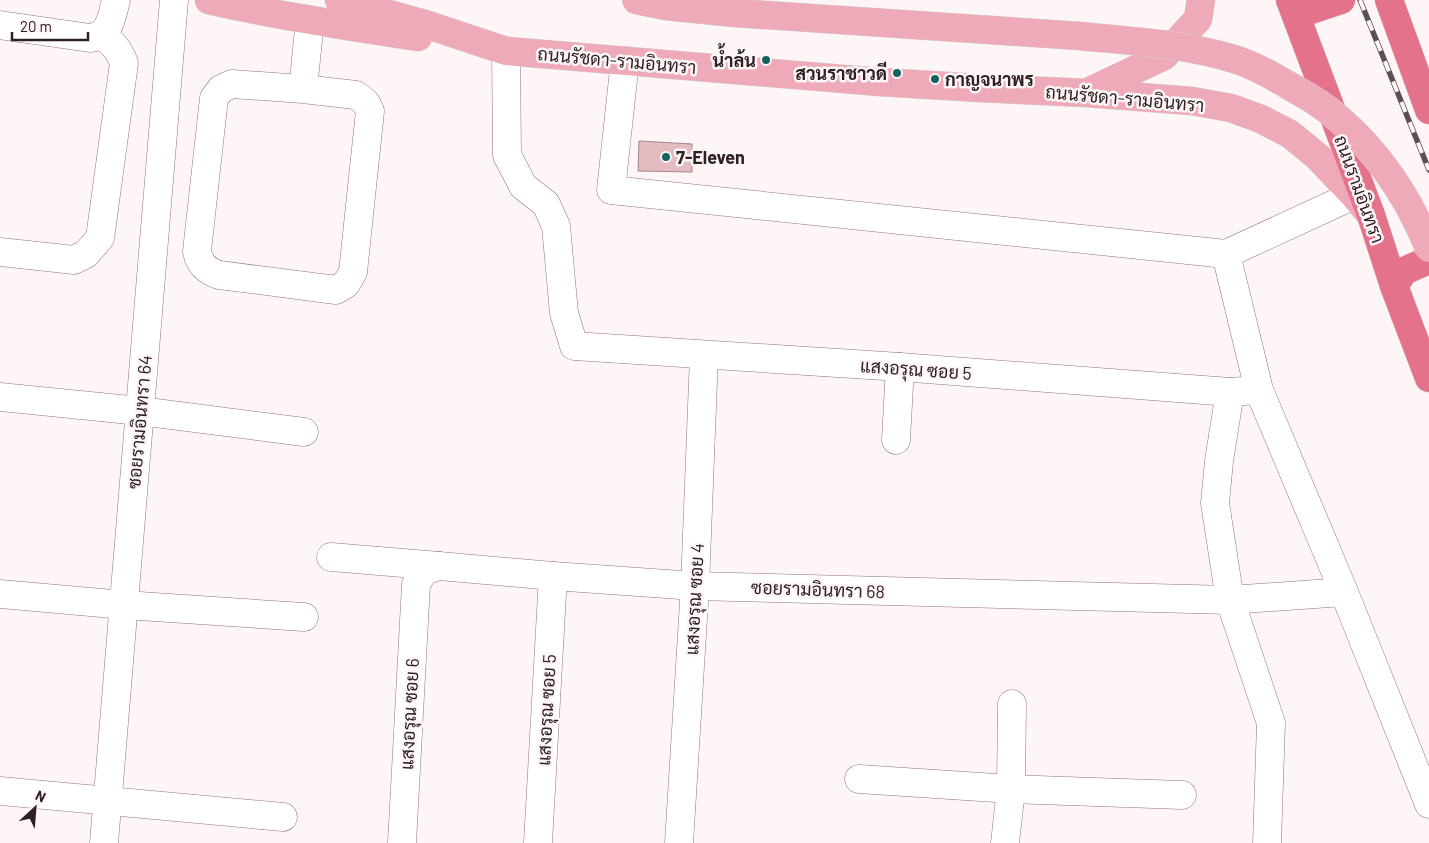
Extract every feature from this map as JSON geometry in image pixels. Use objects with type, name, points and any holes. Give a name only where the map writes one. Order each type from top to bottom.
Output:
[{"type":"highway","points":[[1293,8],[1341,0]]},
{"type":"highway","points":[[1389,0],[1424,81],[1429,110]]},
{"type":"highway","name":"ถนนรามอินทรา","points":[[1293,8],[1371,215],[1394,286],[1429,378]]},
{"type":"highway","points":[[1394,286],[1404,271],[1429,260]]},
{"type":"main road","points":[[209,0],[310,20],[506,51]]},
{"type":"main road","name":"ถนนรัชดา-รามอินทรา","points":[[339,0],[428,25],[506,51],[880,82],[1087,93],[1192,101],[1231,108],[1261,119],[1290,134],[1318,157],[1371,215]]},
{"type":"main road","points":[[636,0],[666,6],[735,13],[1134,41],[1189,49],[1235,59],[1276,78],[1318,103],[1352,131],[1380,162],[1405,197],[1429,248]]},
{"type":"main road","points":[[1087,93],[1164,56],[1198,19],[1201,0]]},
{"type":"street","points":[[0,25],[90,38],[100,35],[106,30],[111,22],[116,0]]},
{"type":"street","name":"ซอยรามอินทรา 64","points":[[104,843],[174,0]]},
{"type":"street","points":[[303,88],[310,20]]},
{"type":"street","points":[[0,252],[74,260],[86,254],[100,238],[124,63],[116,46],[100,35]]},
{"type":"street","name":"แสงอรุณ ซอย 5","points":[[506,51],[507,155],[523,186],[546,204],[556,226],[564,313],[574,346],[900,367],[1230,392],[1258,390]]},
{"type":"street","points":[[625,61],[611,190],[1226,254],[1354,195]]},
{"type":"street","points":[[232,84],[303,88],[356,95],[366,103],[370,111],[353,272],[346,284],[336,290],[214,274],[203,266],[197,251],[214,98],[221,89],[232,84]]},
{"type":"street","points":[[1226,254],[1258,390],[1344,592],[1429,804]]},
{"type":"street","name":"แสงอรุณ ซอย 4","points":[[679,843],[695,586],[704,355]]},
{"type":"street","points":[[896,440],[900,367]]},
{"type":"street","points":[[1230,392],[1219,461],[1215,503],[1230,600],[1271,723],[1267,843]]},
{"type":"street","points":[[0,398],[140,411],[304,432]]},
{"type":"street","name":"ซอยรามอินทรา 68","points":[[331,557],[695,586],[1230,600],[1344,592]]},
{"type":"street","name":"แสงอรุณ ซอย 6","points":[[402,843],[416,584],[424,571],[439,566]]},
{"type":"street","name":"แสงอรุณ ซอย 5","points":[[538,843],[553,576]]},
{"type":"street","points":[[0,594],[124,605],[304,617]]},
{"type":"street","points":[[1005,843],[1011,789],[1012,704]]},
{"type":"street","points":[[859,780],[1011,789],[1182,795]]},
{"type":"street","points":[[0,791],[283,817]]},
{"type":"building","name":"7-Eleven","points":[[639,141],[692,144],[692,172],[638,171]]},
{"type":"railway","points":[[1360,0],[1429,170]]},
{"type":"place","name":"น้ำล้น","points":[[766,60]]},
{"type":"place","name":"สวนราชาวดี","points":[[897,73]]},
{"type":"place","name":"กาญจนาพร","points":[[935,79]]},
{"type":"place","name":"7-Eleven","points":[[666,157]]}]
